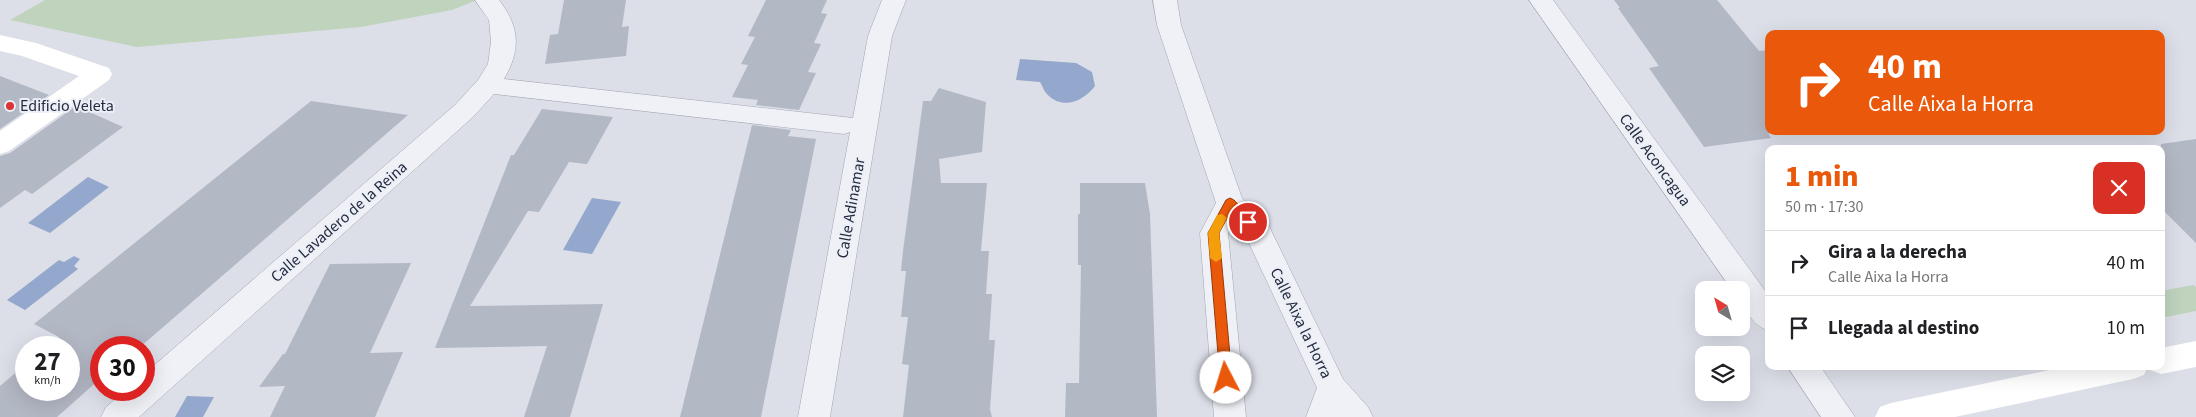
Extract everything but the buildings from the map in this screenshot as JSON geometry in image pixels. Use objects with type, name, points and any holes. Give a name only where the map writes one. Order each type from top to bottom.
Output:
[{"type":"street","name":"Calle Lavadero de la Reina","points":[[117,417],[464,111],[487,86],[500,64],[503,42],[501,19],[486,0]]},
{"type":"street","name":"Calle Adinamar","points":[[814,417],[880,36],[894,0]]},
{"type":"street","name":"Calle Aixa la Horra","points":[[1165,0],[1169,25],[1230,203],[1258,232],[1325,409],[1357,417]]},
{"type":"street","name":"Calle Aconcagua","points":[[1541,0],[1765,313]]},
{"type":"street","points":[[0,43],[27,49],[100,74],[0,144]]},
{"type":"street","points":[[503,88],[844,125]]},
{"type":"street","points":[[1230,203],[1214,233],[1230,417]]},
{"type":"street","points":[[2165,360],[2196,354]]},
{"type":"street","points":[[1805,370],[1839,417]]},
{"type":"street","points":[[1891,417],[2113,370]]},
{"type":"green space","points":[[45,0],[477,0],[452,10],[361,27],[137,47],[10,20]]},
{"type":"green space","points":[[2193,285],[2196,287],[2196,311],[2165,317],[2165,290]]},
{"type":"water","points":[[1020,59],[1076,63],[1092,72],[1095,86],[1080,99],[1068,103],[1055,100],[1046,93],[1040,82],[1016,80]]},
{"type":"water","points":[[88,177],[109,187],[50,233],[28,223]]},
{"type":"water","points":[[592,198],[621,202],[592,254],[563,250]]},
{"type":"water","points":[[74,256],[80,259],[74,266],[78,269],[25,310],[7,300],[59,260],[64,262]]},
{"type":"water","points":[[187,396],[214,397],[203,417],[175,417]]},
{"type":"slow traffic","points":[[1216,258],[1214,233],[1222,218]]},
{"type":"place","name":"Edificio Veleta","points":[[10,106]]},
{"type":"route","points":[[1226,378],[1214,233],[1230,203],[1248,222]]}]
